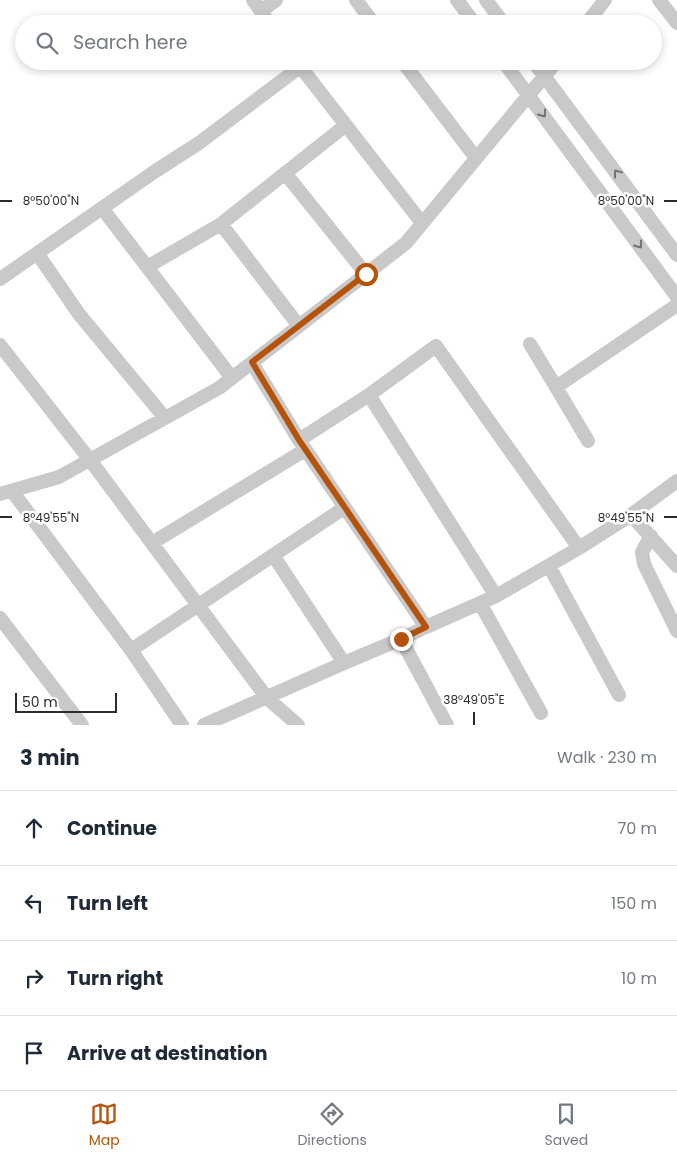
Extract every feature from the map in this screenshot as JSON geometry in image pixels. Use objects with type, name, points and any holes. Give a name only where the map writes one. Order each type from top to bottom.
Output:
[{"type":"street","points":[[257,6],[276,0]]},
{"type":"street","points":[[356,0],[367,15]]},
{"type":"street","points":[[457,0],[468,15]]},
{"type":"street","points":[[486,0],[497,15]]},
{"type":"street","points":[[593,15],[605,0]]},
{"type":"street","points":[[658,0],[677,23]]},
{"type":"street","points":[[0,280],[154,172],[199,143],[290,70]]},
{"type":"street","points":[[303,70],[422,223]]},
{"type":"street","points":[[409,70],[476,158]]},
{"type":"street","points":[[510,70],[677,296]]},
{"type":"street","points":[[540,70],[677,255]]},
{"type":"street","points":[[182,725],[131,650],[6,493],[59,477],[219,388],[406,243],[550,70]]},
{"type":"street","points":[[147,267],[221,224],[346,125]]},
{"type":"street","points":[[285,174],[366,274]]},
{"type":"street","points":[[102,208],[232,378]]},
{"type":"street","points":[[221,224],[299,326]]},
{"type":"street","points":[[37,253],[79,314],[165,418]]},
{"type":"street","points":[[556,387],[677,305]]},
{"type":"street","points":[[530,344],[588,441]]},
{"type":"street","points":[[0,345],[90,460],[267,698],[298,725]]},
{"type":"street","points":[[152,543],[302,445],[436,346],[579,548]]},
{"type":"street","points":[[252,362],[302,445],[426,627]]},
{"type":"street","points":[[370,395],[496,596]]},
{"type":"street","points":[[204,725],[496,596],[632,515],[677,481]]},
{"type":"street","points":[[131,650],[344,508]]},
{"type":"street","points":[[632,515],[677,566]]},
{"type":"street","points":[[651,536],[642,552],[644,564],[677,631]]},
{"type":"street","points":[[273,555],[344,663]]},
{"type":"street","points":[[549,566],[619,695]]},
{"type":"street","points":[[480,603],[541,713]]},
{"type":"street","points":[[0,618],[82,725]]},
{"type":"street","points":[[401,639],[447,725]]},
{"type":"route","points":[[366,274],[252,362],[299,440],[426,627],[401,639]]}]
